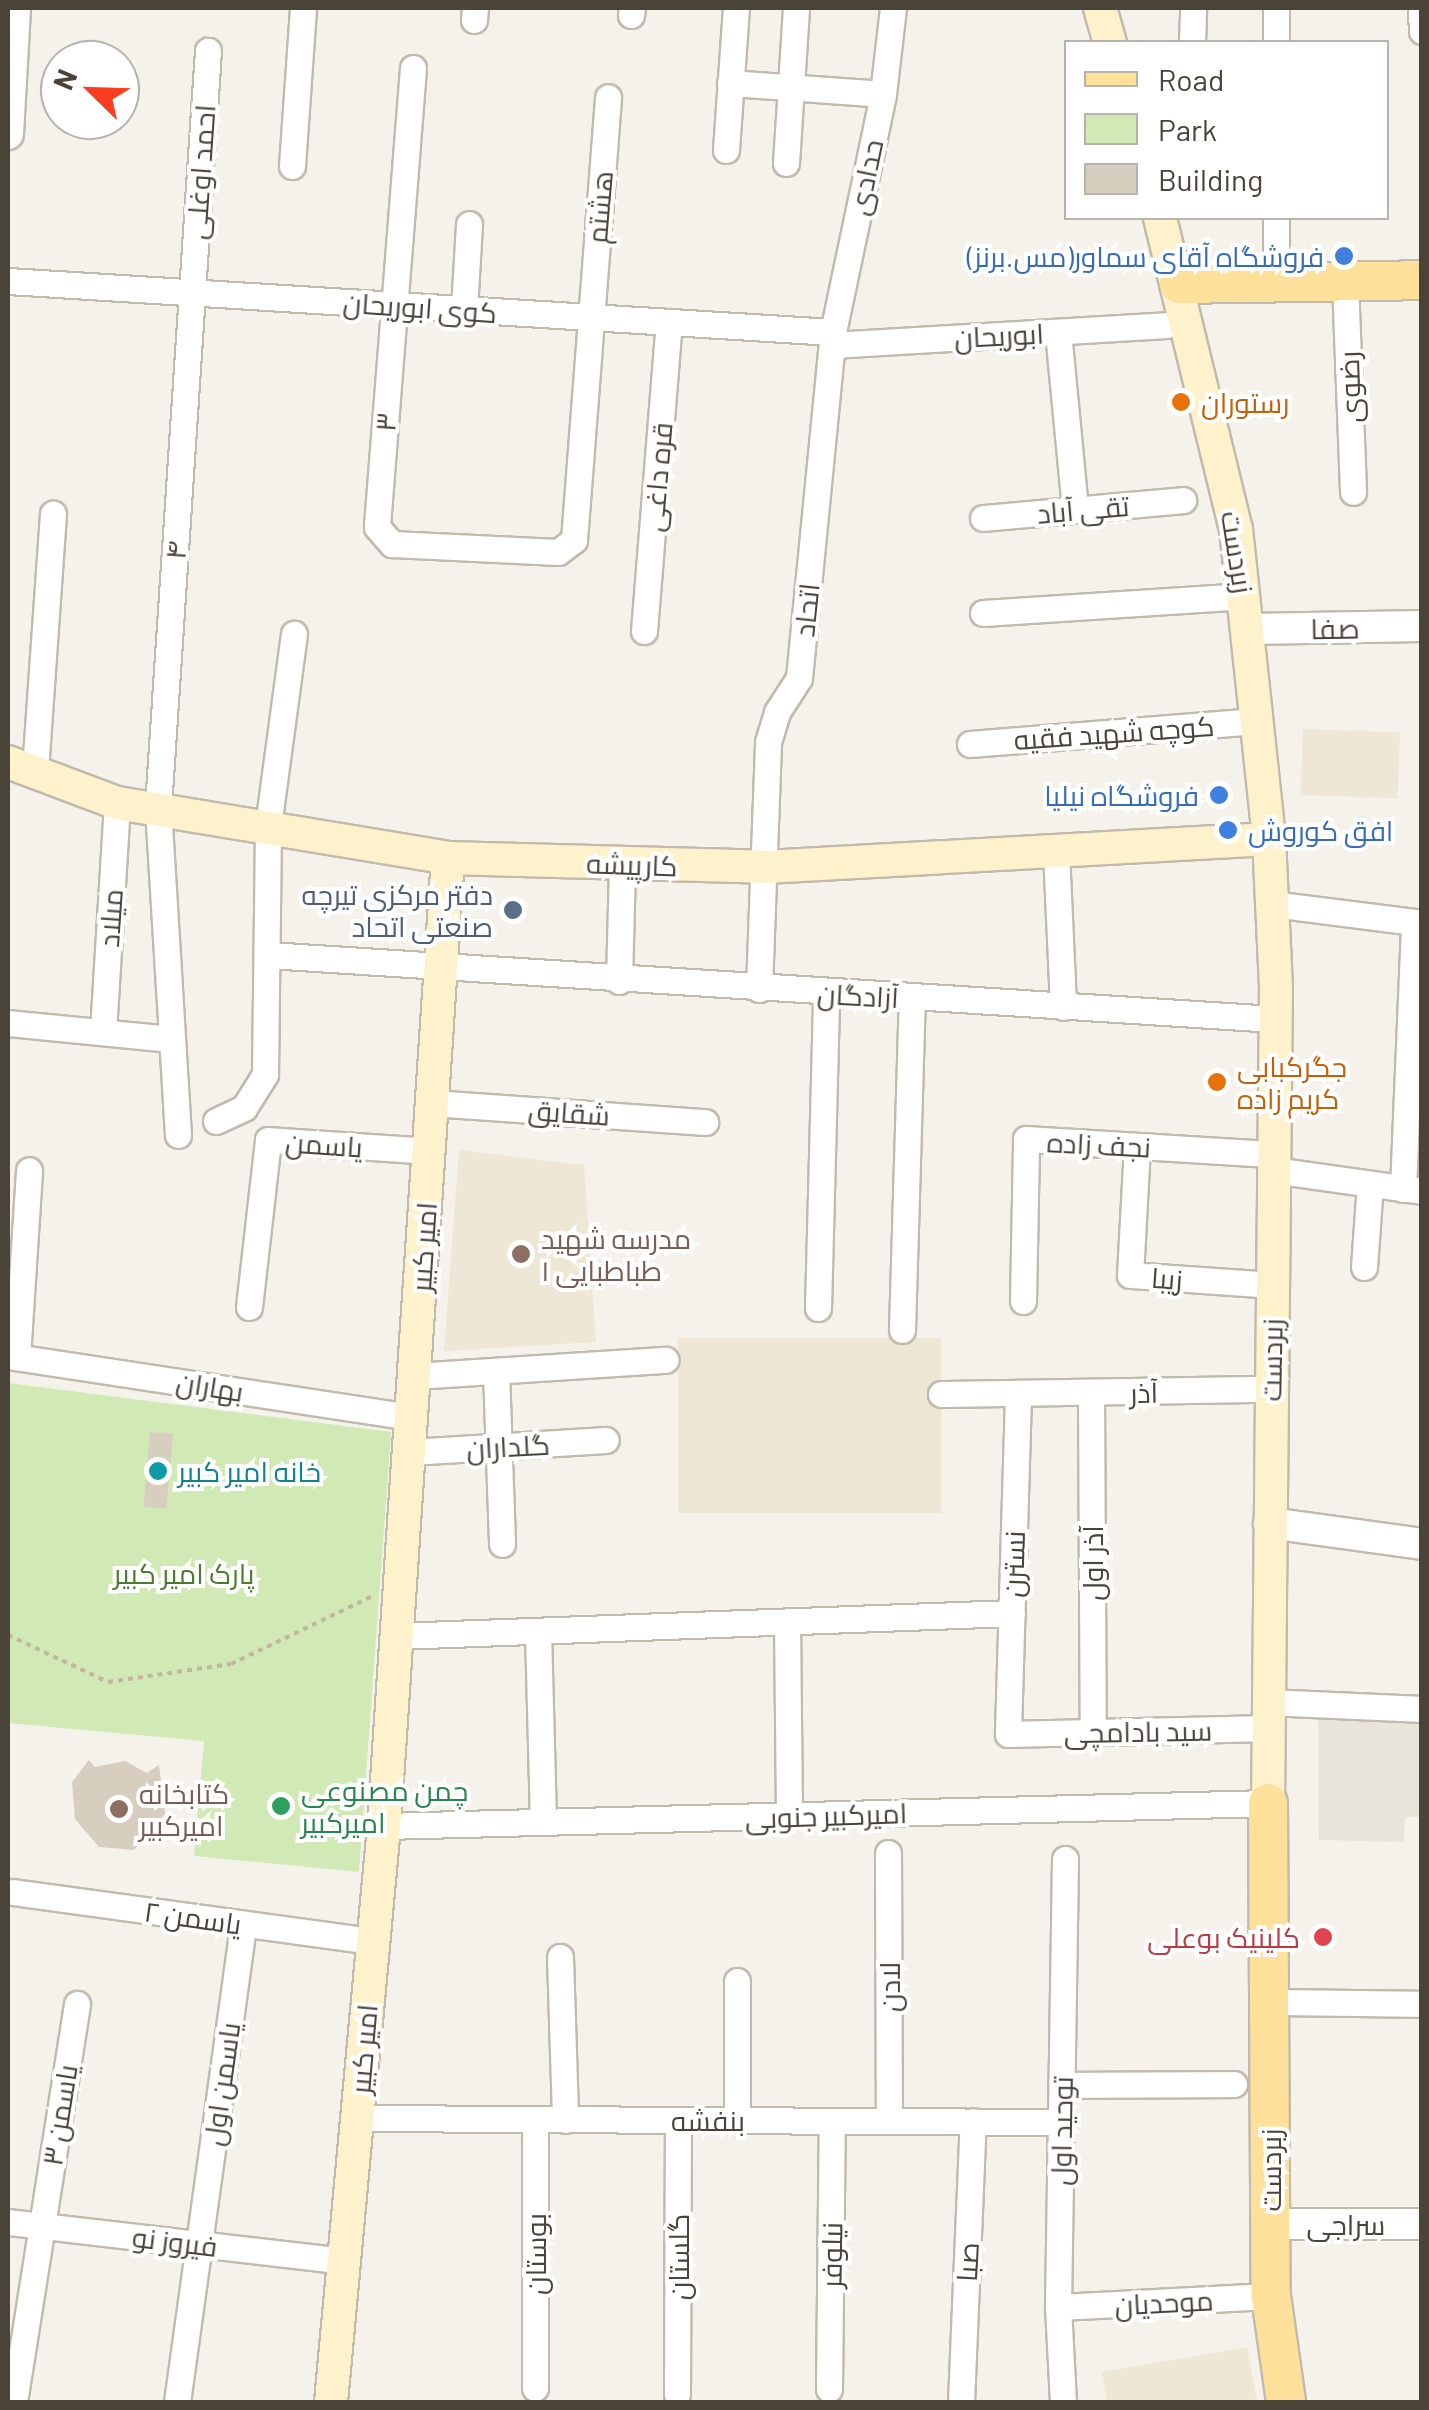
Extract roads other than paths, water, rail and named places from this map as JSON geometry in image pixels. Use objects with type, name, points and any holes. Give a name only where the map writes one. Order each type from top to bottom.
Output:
[{"type":"main road","points":[[1100,8],[1109,40]]},
{"type":"main road","points":[[1161,220],[1180,284],[1422,280]]},
{"type":"main road","name":"زبردست","points":[[1180,284],[1177,324],[1236,529],[1259,721],[1272,904],[1275,1019],[1268,1715],[1270,2296],[1286,2402]]},
{"type":"main road","name":"کارپیشه","points":[[21,766],[117,803],[448,858],[765,868],[1268,839]]},
{"type":"main road","name":"امیر کبیر","points":[[331,2402],[384,1826],[448,858]]},
{"type":"street","points":[[8,134],[16,8]]},
{"type":"street","points":[[292,166],[304,8]]},
{"type":"street","points":[[726,150],[736,8]]},
{"type":"street","points":[[786,164],[796,8]]},
{"type":"street","name":"حدادی","points":[[832,339],[882,94],[892,8]]},
{"type":"street","points":[[1192,8],[1192,40]]},
{"type":"street","points":[[1276,8],[1276,40]]},
{"type":"street","points":[[1421,8],[1422,31]]},
{"type":"street","name":"احمد اوغلی","points":[[192,292],[208,51]]},
{"type":"street","name":"۳","points":[[381,538],[413,68]]},
{"type":"street","points":[[730,83],[882,94]]},
{"type":"street","name":"هشتم","points":[[381,538],[567,550],[574,540],[608,97]]},
{"type":"street","points":[[1276,220],[1276,282]]},
{"type":"street","points":[[464,309],[469,224]]},
{"type":"street","name":"کوی ابوریحان","points":[[8,281],[669,322],[832,339]]},
{"type":"street","name":"رضوی","points":[[1345,282],[1353,492]]},
{"type":"street","name":"۴","points":[[178,1135],[158,808],[192,292]]},
{"type":"street","name":"قره داغی","points":[[644,631],[669,322]]},
{"type":"street","name":"ابوریحان","points":[[832,339],[1177,324]]},
{"type":"street","points":[[1058,332],[1075,509]]},
{"type":"street","name":"اتحاد","points":[[759,989],[768,742],[777,712],[800,678],[832,339]]},
{"type":"street","name":"تقی آباد","points":[[983,518],[1183,500]]},
{"type":"street","points":[[21,766],[53,514]]},
{"type":"street","points":[[983,613],[1245,596]]},
{"type":"street","name":"صفا","points":[[1249,630],[1422,626]]},
{"type":"street","points":[[216,1121],[244,1108],[266,1074],[268,826],[294,634]]},
{"type":"street","name":"کوچه شهید فقیه","points":[[970,744],[1259,721]]},
{"type":"street","name":"میلاد","points":[[103,1032],[117,803]]},
{"type":"street","points":[[1056,851],[1063,1007]]},
{"type":"street","points":[[619,981],[622,863]]},
{"type":"street","points":[[1272,904],[1418,922],[1412,1190]]},
{"type":"street","name":"آزادگان","points":[[268,955],[441,971],[1275,1019]]},
{"type":"street","points":[[818,1308],[826,993]]},
{"type":"street","points":[[902,1330],[912,998]]},
{"type":"street","points":[[8,1023],[170,1039]]},
{"type":"street","name":"شقایق","points":[[432,1103],[705,1122]]},
{"type":"street","name":"نجف زاده","points":[[1023,1301],[1026,1139],[1138,1146],[1273,1162],[1412,1190]]},
{"type":"street","name":"یاسمن","points":[[249,1307],[268,1140],[429,1151]]},
{"type":"street","name":"زیبا","points":[[1138,1146],[1130,1275],[1272,1284]]},
{"type":"street","points":[[12,1356],[29,1170]]},
{"type":"street","points":[[1364,1267],[1370,1184]]},
{"type":"street","name":"بهاران","points":[[12,1356],[412,1417]]},
{"type":"street","points":[[415,1376],[665,1360]]},
{"type":"street","points":[[496,1371],[502,1544]]},
{"type":"street","name":"آذر","points":[[941,1394],[1270,1389]]},
{"type":"street","name":"آذر اول","points":[[1090,1394],[1093,1732]]},
{"type":"street","name":"نسترن","points":[[1008,1734],[1018,1395]]},
{"type":"street","name":"گلداران","points":[[410,1452],[606,1440]]},
{"type":"street","points":[[1269,1523],[1422,1544]]},
{"type":"street","points":[[397,1636],[1012,1613]]},
{"type":"street","points":[[787,1622],[789,1816]]},
{"type":"street","points":[[538,1631],[543,1822]]},
{"type":"street","name":"سید بادامچی","points":[[1008,1734],[1093,1732],[1268,1715],[1422,1709]]},
{"type":"street","name":"امیرکبیر جنوبی","points":[[384,1826],[1268,1803]]},
{"type":"street","name":"لادن","points":[[888,1853],[889,2121]]},
{"type":"street","name":"توحید اول","points":[[1063,2402],[1058,2308],[1065,1860]]},
{"type":"street","name":"یاسمن ۲","points":[[13,1892],[373,1942]]},
{"type":"street","name":"یاسمن اول","points":[[177,2402],[243,1924]]},
{"type":"street","points":[[560,1956],[566,2120]]},
{"type":"street","points":[[737,1980],[737,2120]]},
{"type":"street","points":[[1269,2002],[1422,2004]]},
{"type":"street","name":"یاسمن ۳","points":[[14,2402],[77,2004]]},
{"type":"street","points":[[1062,2085],[1234,2084]]},
{"type":"street","name":"بنفشه","points":[[356,2118],[1060,2122]]},
{"type":"street","name":"بوستان","points":[[535,2119],[535,2388]]},
{"type":"street","name":"گلستان","points":[[677,2394],[678,2120]]},
{"type":"street","name":"نیلوفر","points":[[829,2389],[832,2121]]},
{"type":"street","name":"صبا","points":[[960,2402],[973,2122]]},
{"type":"street","name":"فیروز نو","points":[[8,2222],[343,2261]]},
{"type":"street","name":"سراجی","points":[[1270,2224],[1422,2224]]},
{"type":"street","name":"موحدیان","points":[[1058,2308],[1270,2296]]},
{"type":"place","name":"فروشگاه آقای سماور(مس.برنز)","points":[[1344,256]]},
{"type":"place","name":"رستوران","points":[[1181,402]]},
{"type":"place","name":"فروشگاه نیلیا","points":[[1219,795]]},
{"type":"place","name":"افق کوروش","points":[[1228,830]]},
{"type":"place","name":"دفتر مرکزی تیرچه صنعتی اتحاد","points":[[513,910]]},
{"type":"place","name":"جگرکبابی کریم زاده","points":[[1217,1082]]},
{"type":"place","name":"مدرسه شهید طباطبایی ۱","points":[[521,1254]]},
{"type":"place","name":"خانه امیر کبیر","points":[[158,1471]]},
{"type":"place","name":"چمن مصنوعی امیرکبیر","points":[[281,1806]]},
{"type":"place","name":"کتابخانه امیرکبیر","points":[[119,1809]]},
{"type":"place","name":"کلینیک بوعلی","points":[[1323,1937]]},
{"type":"park label","name":"پارک امیر کبیر","points":[[184,1573]]}]
